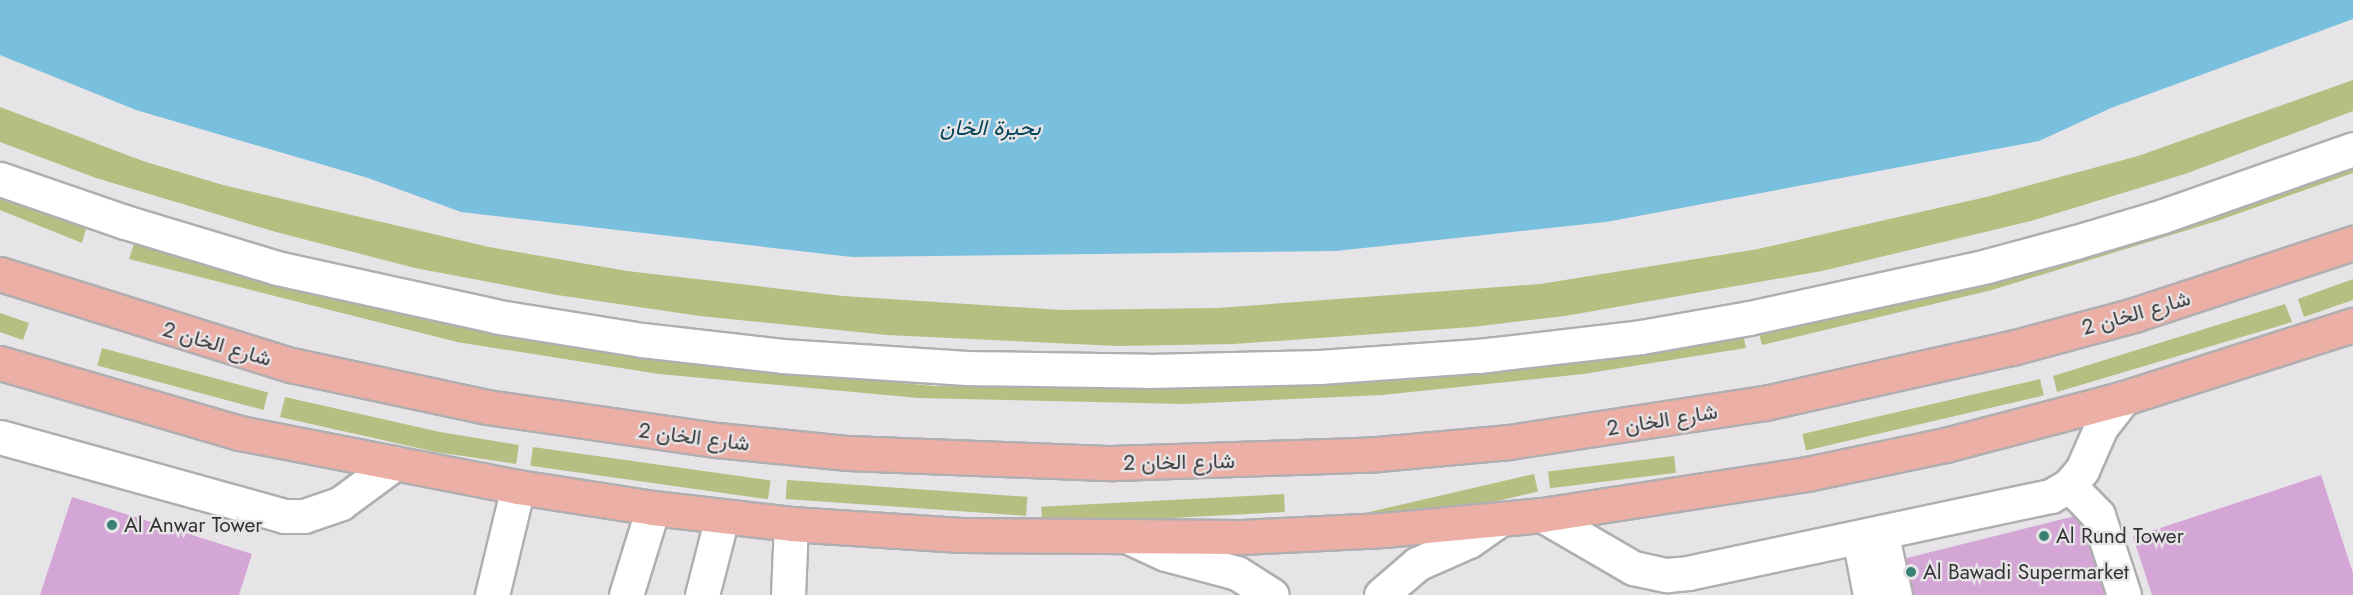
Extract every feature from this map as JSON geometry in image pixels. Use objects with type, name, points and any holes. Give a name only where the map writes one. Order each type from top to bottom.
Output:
[{"type":"main road","name":"شارع الخان 2","points":[[0,274],[291,365],[487,408],[717,440],[848,453],[1113,463],[1378,454],[1509,442],[1765,404],[2012,348],[2254,278],[2353,243]]},
{"type":"main road","points":[[0,363],[240,433],[518,487],[653,508],[791,524],[971,536],[1131,538],[1383,530],[1500,519],[1542,515],[1807,474],[1945,445],[2124,398],[2353,325]]},
{"type":"street","points":[[0,179],[125,222],[331,282],[500,317],[642,340],[782,356],[967,368],[1224,370],[1478,356],[1641,337],[1749,318],[1987,266],[2076,242],[2185,209],[2353,149]]},
{"type":"street","points":[[1542,515],[1563,525],[1648,584],[1688,573],[2041,498],[2069,485],[2082,470],[2101,427],[2124,398]]},
{"type":"street","points":[[0,437],[284,516],[304,516],[341,503],[395,463]]},
{"type":"street","points":[[2069,485],[2098,515],[2124,595]]},
{"type":"street","points":[[492,595],[518,487]]},
{"type":"street","points":[[626,595],[653,508]]},
{"type":"street","points":[[702,595],[722,517]]},
{"type":"street","points":[[1381,595],[1417,564],[1469,541],[1500,519]]},
{"type":"street","points":[[788,595],[791,524]]},
{"type":"street","points":[[1870,534],[1870,595]]},
{"type":"street","points":[[1870,534],[1895,595]]},
{"type":"street","points":[[1131,538],[1166,554],[1237,573],[1272,595]]},
{"type":"green space","points":[[2353,80],[2353,111],[2185,174],[2031,221],[1822,271],[1565,316],[1472,327],[1234,344],[1118,346],[887,335],[700,316],[557,295],[415,268],[276,232],[96,178],[0,142],[0,107],[143,161],[223,185],[489,247],[627,271],[843,296],[1062,310],[1218,308],[1540,284],[1758,249],[1986,197],[2138,156]]},
{"type":"green space","points":[[2353,161],[2353,173],[2220,220],[1992,290],[1762,345],[1757,326]]},
{"type":"green space","points":[[0,193],[87,225],[82,243],[0,210]]},
{"type":"green space","points":[[136,238],[782,372],[935,386],[1156,388],[1358,379],[1742,330],[1746,348],[1583,374],[1382,395],[1183,404],[918,398],[659,374],[457,342],[129,259]]},
{"type":"green space","points":[[2353,279],[2353,300],[2304,317],[2298,299]]},
{"type":"green space","points":[[2285,304],[2292,322],[2057,392],[2053,376]]},
{"type":"green space","points":[[0,313],[29,323],[23,340],[0,332]]},
{"type":"green space","points":[[102,348],[268,393],[263,410],[97,365]]},
{"type":"green space","points":[[2040,379],[2044,396],[1806,450],[1802,434]]},
{"type":"green space","points":[[285,397],[440,432],[519,445],[516,464],[436,452],[280,417]]},
{"type":"green space","points":[[533,447],[771,480],[768,499],[530,466]]},
{"type":"green space","points":[[1674,456],[1676,473],[1550,488],[1548,471]]},
{"type":"green space","points":[[1534,474],[1538,492],[1307,545],[1303,527]]},
{"type":"green space","points":[[787,480],[1027,497],[1026,516],[786,499]]},
{"type":"green space","points":[[1284,494],[1285,512],[1042,525],[1041,507]]},
{"type":"water","name":"بحيرة الخان","points":[[0,0],[2353,0],[2353,19],[2111,108],[2039,141],[1606,222],[1336,251],[852,257],[461,212],[368,178],[136,110],[0,55]]},
{"type":"building","points":[[2321,475],[2353,573],[2353,595],[2152,595],[2133,537]]},
{"type":"building","name":"Al Anwar Tower","points":[[72,497],[252,554],[239,595],[40,595]]},
{"type":"building","name":"Al Rund Tower","points":[[2087,513],[2108,595],[1912,595],[1903,559]]},
{"type":"place","name":"Al Anwar Tower","points":[[112,525]]},
{"type":"place","name":"Al Rund Tower","points":[[2044,536]]},
{"type":"place","name":"Al Bawadi Supermarket","points":[[1911,572]]}]
